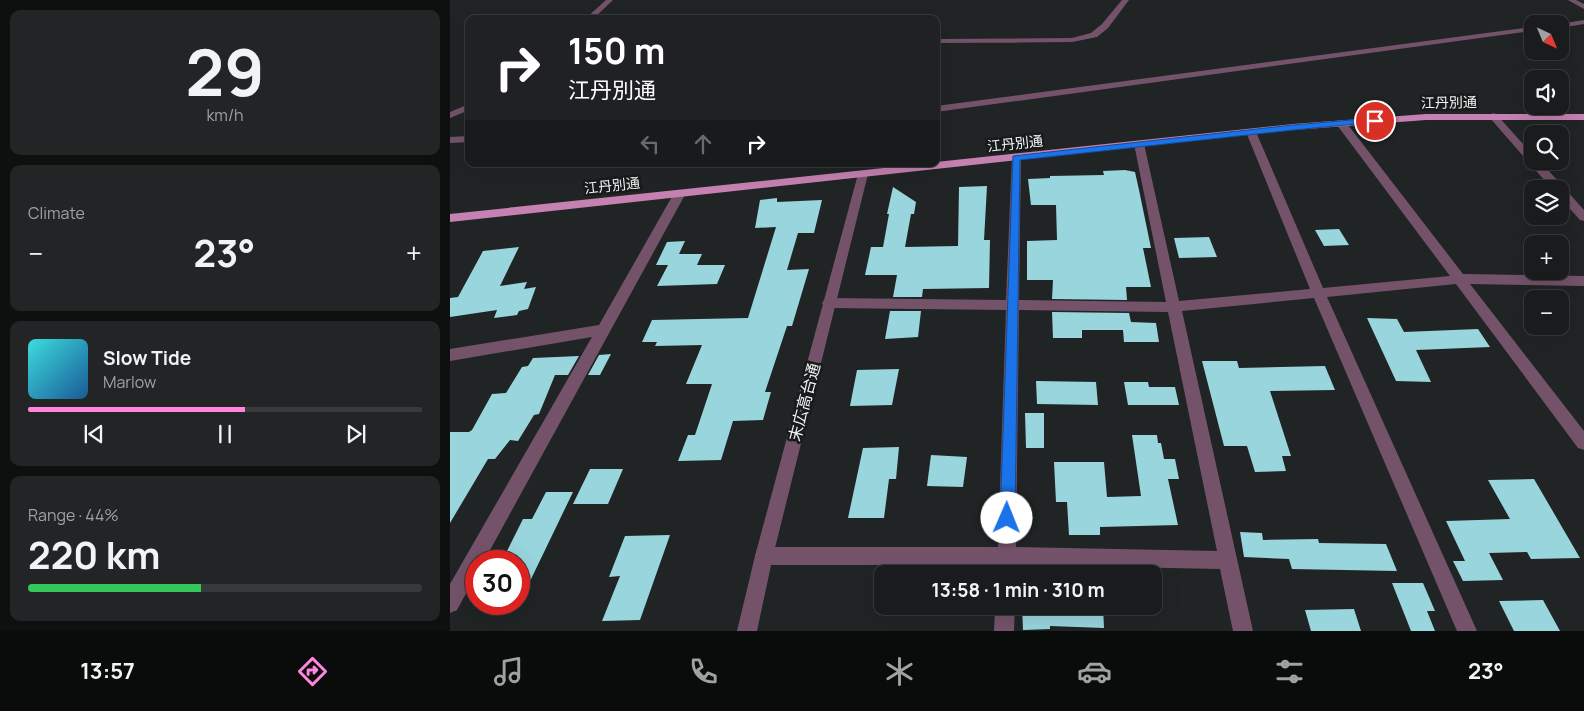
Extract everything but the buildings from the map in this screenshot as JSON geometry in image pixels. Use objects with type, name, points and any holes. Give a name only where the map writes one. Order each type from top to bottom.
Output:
[{"type":"main road","name":"江丹別通","points":[[940,166],[1341,123],[1426,117],[1584,117]]},
{"type":"main road","name":"江丹別通","points":[[450,218],[930,167]]},
{"type":"street","points":[[1493,116],[1524,151]]},
{"type":"street","points":[[1341,123],[1584,443]]},
{"type":"street","points":[[1252,132],[1320,294],[1467,631]]},
{"type":"street","points":[[1140,144],[1243,631]]},
{"type":"street","points":[[1006,565],[1016,158]]},
{"type":"street","points":[[1541,170],[1550,180]]},
{"type":"street","name":"末広高台通","points":[[747,631],[764,556],[863,174]]},
{"type":"street","points":[[450,603],[601,330],[680,193]]},
{"type":"street","points":[[1569,201],[1584,217]]},
{"type":"street","points":[[829,303],[1174,306],[1320,294],[1461,279],[1584,281]]},
{"type":"street","points":[[450,355],[601,330]]},
{"type":"street","points":[[764,556],[1006,565],[1229,560]]},
{"type":"street","points":[[1004,631],[1005,615]]},
{"type":"lane","points":[[593,15],[610,0]]},
{"type":"lane","points":[[940,41],[1072,40],[1087,37],[1094,35],[1105,26],[1126,0]]},
{"type":"lane","points":[[1571,0],[1584,7]]},
{"type":"lane","points":[[1569,24],[1584,22]]},
{"type":"lane","points":[[940,108],[1524,30]]},
{"type":"lane","points":[[450,115],[465,109]]},
{"type":"lane","points":[[450,140],[465,140]]},
{"type":"route","points":[[1007,518],[1016,158],[1293,127],[1375,121]]}]
